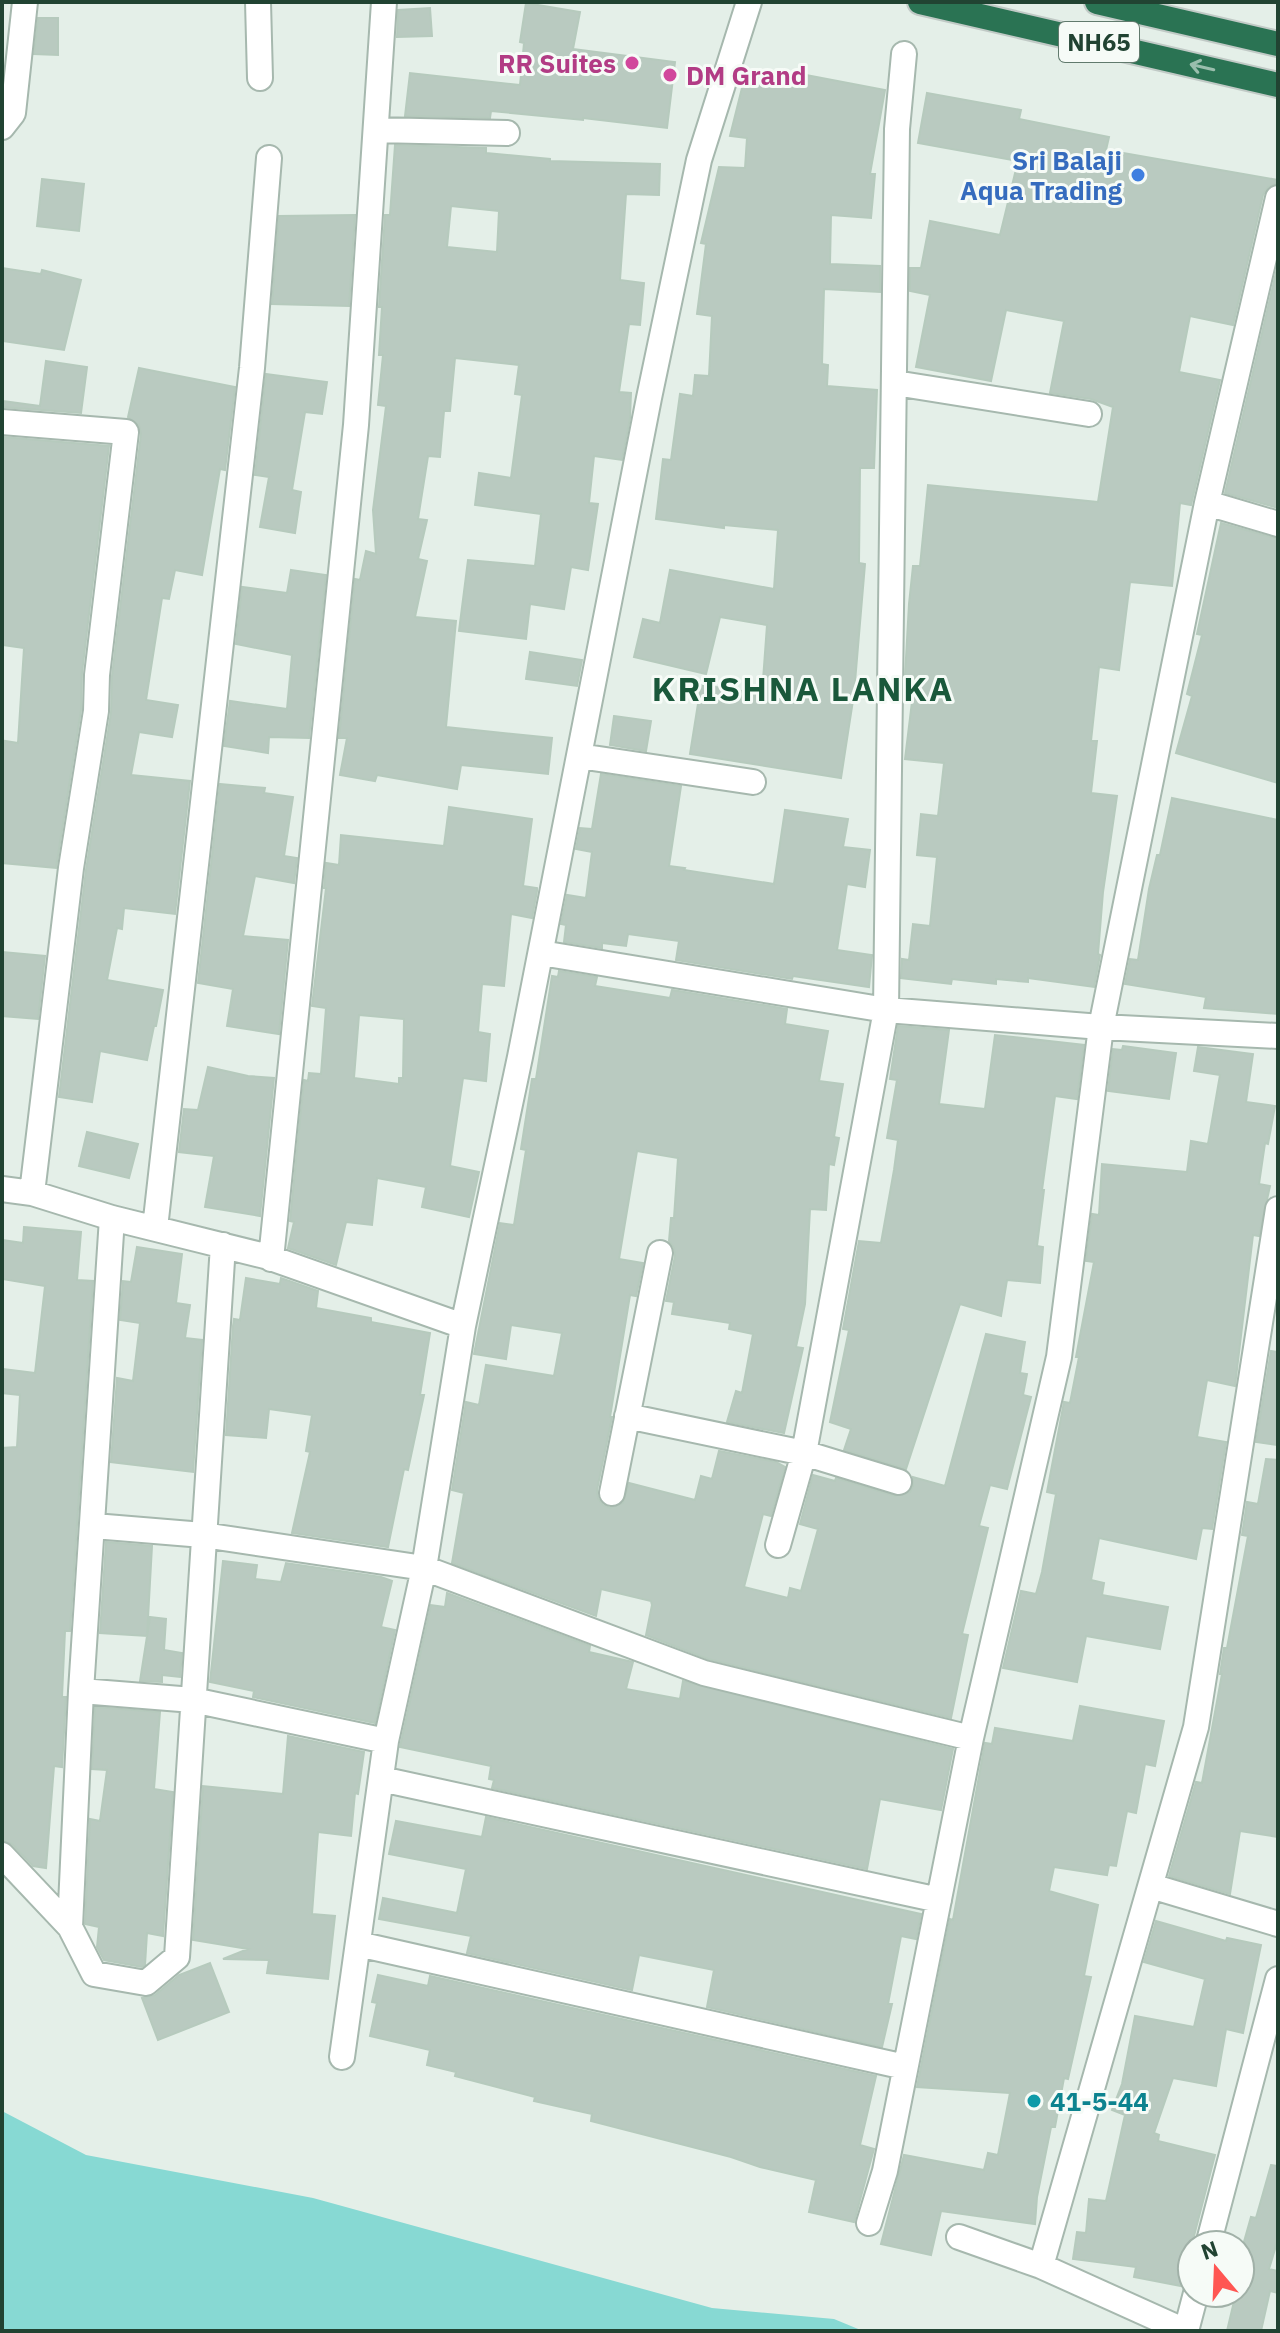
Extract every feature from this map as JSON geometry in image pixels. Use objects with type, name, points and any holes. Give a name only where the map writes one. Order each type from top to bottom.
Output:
[{"type":"highway","name":"NH65","points":[[920,2],[1278,85]]},
{"type":"highway","name":"NH65","points":[[1097,2],[1278,44]]},
{"type":"street","points":[[2,127],[13,113],[25,2]]},
{"type":"street","points":[[258,2],[260,78]]},
{"type":"street","points":[[271,1259],[356,425],[384,2]]},
{"type":"street","points":[[342,2057],[386,1741],[424,1568],[463,1326],[541,953],[699,160],[747,2]]},
{"type":"street","points":[[778,1545],[804,1453],[886,1010],[897,129],[904,54]]},
{"type":"street","points":[[376,130],[507,133]]},
{"type":"street","points":[[155,1228],[252,368],[269,158]]},
{"type":"street","points":[[869,2223],[885,2171],[971,1738],[1059,1357],[1101,1027],[1207,503],[1278,198]]},
{"type":"street","points":[[895,383],[1089,414]]},
{"type":"street","points":[[2,422],[126,432],[97,675],[96,711],[71,868],[32,1193]]},
{"type":"street","points":[[1207,503],[1278,524]]},
{"type":"street","points":[[579,756],[753,782]]},
{"type":"street","points":[[541,953],[886,1010],[1101,1027],[1278,1036]]},
{"type":"street","points":[[2,1189],[32,1193],[112,1218],[271,1259],[463,1326]]},
{"type":"street","points":[[1041,2266],[1196,1727],[1278,1209]]},
{"type":"street","points":[[70,1927],[81,1691],[112,1218]]},
{"type":"street","points":[[2,1855],[70,1927],[94,1974],[146,1983],[177,1957],[223,1245]]},
{"type":"street","points":[[612,1493],[660,1253]]},
{"type":"street","points":[[627,1416],[804,1453],[899,1482]]},
{"type":"street","points":[[94,1526],[203,1535],[424,1568],[704,1673],[971,1738]]},
{"type":"street","points":[[81,1691],[193,1700],[386,1741]]},
{"type":"street","points":[[381,1779],[939,1900]]},
{"type":"street","points":[[1151,1886],[1278,1924]]},
{"type":"street","points":[[358,1944],[905,2067]]},
{"type":"street","points":[[1212,2229],[1278,1979]]},
{"type":"street","points":[[959,2237],[1041,2266],[1185,2331],[1191,2309]]},
{"type":"water","points":[[2,2111],[86,2155],[313,2198],[712,2308],[834,2319],[863,2331],[2,2331]]},
{"type":"building","points":[[526,3],[580,12],[573,49],[675,62],[667,128],[491,111],[490,118],[405,116],[410,73],[520,85],[524,43],[520,42]]},
{"type":"building","points":[[430,8],[432,36],[397,37],[398,10]]},
{"type":"building","points":[[38,18],[58,18],[58,55],[34,54]]},
{"type":"building","points":[[746,72],[788,81],[790,72],[885,90],[870,174],[875,174],[871,218],[831,215],[830,264],[880,266],[880,292],[824,289],[822,364],[828,365],[827,386],[877,390],[874,468],[860,468],[859,563],[865,564],[854,694],[841,778],[690,754],[701,685],[762,694],[767,625],[720,617],[706,674],[634,657],[643,619],[660,623],[670,570],[774,589],[778,530],[724,525],[724,528],[656,519],[663,459],[671,460],[680,394],[693,396],[695,375],[709,376],[712,316],[697,314],[706,244],[701,243],[719,167],[745,168],[747,138],[730,136]]},
{"type":"building","points":[[927,93],[1021,110],[1019,119],[1109,137],[1106,150],[1278,180],[1263,195],[1233,325],[1190,316],[1179,372],[1220,380],[1191,505],[1180,503],[1172,586],[1130,582],[1119,670],[1099,667],[1091,741],[1097,741],[1091,793],[1117,796],[1103,892],[1100,955],[1094,987],[1028,978],[1028,982],[996,979],[996,984],[952,979],[951,984],[901,978],[902,959],[909,960],[913,924],[930,926],[937,857],[917,855],[921,814],[938,816],[944,763],[905,759],[915,677],[905,676],[909,604],[913,566],[920,566],[928,485],[1098,502],[1113,407],[1091,399],[1050,393],[1064,321],[1006,310],[991,381],[916,367],[930,295],[910,291],[910,268],[921,268],[930,221],[1000,235],[1018,161],[918,143]]},
{"type":"building","points":[[395,145],[486,148],[486,153],[550,161],[660,164],[659,195],[626,194],[620,280],[644,283],[640,325],[629,324],[619,392],[631,393],[622,460],[594,456],[589,503],[598,504],[588,570],[571,567],[564,609],[530,604],[526,639],[459,631],[468,560],[535,566],[541,514],[475,505],[479,473],[511,478],[522,395],[515,394],[519,365],[455,358],[450,411],[444,411],[440,457],[428,456],[418,519],[427,520],[418,559],[427,561],[415,617],[456,621],[446,727],[552,738],[548,774],[461,765],[457,789],[377,775],[375,781],[340,775],[347,738],[339,738],[355,579],[360,580],[366,551],[376,554],[373,510],[386,406],[378,405],[383,355],[379,355],[382,307],[379,307],[385,215],[390,215]],"holes":[[[451,206],[499,211],[497,252],[447,247]]]},
{"type":"building","points":[[42,179],[84,184],[79,231],[37,226]]},
{"type":"building","points":[[355,215],[349,306],[272,304],[279,216]]},
{"type":"building","points":[[1278,264],[1278,508],[1225,493]]},
{"type":"building","points":[[2,268],[41,274],[42,270],[81,280],[64,350],[2,341]]},
{"type":"building","points":[[46,361],[87,367],[81,413],[2,407],[2,401],[40,406]]},
{"type":"building","points":[[139,368],[235,387],[225,470],[220,469],[202,575],[175,570],[169,599],[162,598],[146,700],[178,705],[172,737],[139,732],[131,775],[190,781],[175,914],[124,908],[122,929],[117,928],[107,980],[163,990],[156,1026],[147,1060],[100,1051],[92,1102],[59,1097],[86,870],[111,713],[112,676],[141,434],[139,425],[128,417]]},
{"type":"building","points":[[266,374],[327,382],[322,414],[305,412],[292,490],[301,492],[295,533],[260,527],[269,477],[255,475]]},
{"type":"building","points":[[2,437],[109,446],[82,673],[81,710],[56,868],[2,863],[2,768],[5,741],[18,743],[24,648],[2,645]]},
{"type":"building","points":[[1221,523],[1278,539],[1278,783],[1176,753],[1192,696],[1187,694],[1202,635],[1197,634]]},
{"type":"building","points":[[291,570],[326,575],[309,738],[269,737],[268,753],[224,746],[230,701],[287,709],[292,655],[236,644],[242,587],[287,593]]},
{"type":"building","points":[[530,652],[582,660],[577,686],[526,679]]},
{"type":"building","points":[[614,716],[651,721],[646,751],[610,745]]},
{"type":"building","points":[[601,774],[681,786],[669,866],[684,870],[774,884],[785,810],[848,819],[843,847],[870,850],[865,887],[847,884],[837,950],[872,955],[869,987],[793,976],[792,979],[676,960],[679,941],[628,934],[626,946],[602,943],[602,948],[564,942],[566,925],[561,924],[567,895],[586,898],[592,852],[576,849],[580,828],[592,829]]},
{"type":"building","points":[[220,784],[265,788],[264,793],[293,797],[284,856],[297,858],[294,883],[255,876],[243,936],[288,940],[279,1034],[227,1026],[233,989],[198,983]]},
{"type":"building","points":[[1172,798],[1278,820],[1278,1014],[1204,1008],[1206,997],[1125,984],[1130,959],[1138,960],[1149,889]]},
{"type":"building","points":[[449,807],[532,819],[523,886],[537,888],[532,918],[511,914],[504,986],[482,984],[478,1032],[490,1034],[486,1081],[463,1078],[450,1166],[479,1172],[469,1217],[422,1207],[426,1187],[377,1178],[372,1225],[346,1222],[336,1265],[288,1248],[294,1222],[290,1221],[304,1080],[308,1081],[309,1073],[321,1074],[326,1008],[312,1006],[326,888],[326,863],[339,865],[341,835],[444,846]],"holes":[[[359,1015],[404,1019],[403,1078],[399,1078],[399,1084],[354,1078]]]},
{"type":"building","points":[[2,952],[45,956],[38,1019],[2,1016]]},
{"type":"building","points":[[559,971],[597,977],[595,986],[670,998],[672,990],[787,1009],[785,1024],[828,1031],[819,1081],[843,1084],[834,1137],[839,1138],[834,1165],[829,1164],[826,1210],[810,1209],[805,1304],[796,1347],[803,1348],[784,1433],[727,1422],[736,1391],[742,1393],[753,1334],[729,1329],[730,1323],[672,1314],[674,1302],[666,1301],[675,1256],[669,1241],[671,1218],[674,1218],[678,1158],[637,1151],[619,1259],[643,1263],[636,1296],[630,1295],[612,1417],[597,1490],[603,1505],[610,1508],[623,1503],[629,1483],[695,1500],[701,1476],[712,1479],[719,1451],[776,1462],[785,1467],[771,1516],[763,1514],[744,1587],[788,1598],[790,1588],[801,1591],[818,1529],[800,1524],[813,1475],[835,1481],[836,1478],[895,1496],[910,1492],[913,1477],[945,1486],[986,1334],[1025,1342],[1020,1373],[1027,1374],[1023,1395],[1031,1397],[1007,1489],[990,1485],[979,1526],[988,1528],[962,1634],[968,1635],[951,1718],[708,1659],[646,1635],[651,1601],[601,1589],[596,1616],[452,1563],[464,1493],[452,1490],[466,1402],[479,1405],[486,1365],[554,1376],[562,1333],[511,1325],[506,1359],[474,1354],[500,1223],[514,1225],[526,1150],[521,1149],[532,1079],[536,1079],[552,976],[558,977]]},
{"type":"building","points":[[898,1026],[949,1030],[939,1104],[985,1109],[995,1035],[1084,1045],[1077,1099],[1055,1096],[1037,1246],[1043,1247],[1040,1283],[1007,1280],[1001,1316],[960,1304],[906,1469],[844,1450],[851,1429],[830,1422],[849,1330],[843,1329],[859,1241],[881,1243],[894,1170],[898,1140],[887,1138],[897,1080],[890,1079]]},
{"type":"building","points":[[1123,1046],[1176,1053],[1169,1099],[1108,1091],[1113,1049],[1122,1050]]},
{"type":"building","points":[[1198,1047],[1253,1054],[1246,1102],[1275,1106],[1259,1184],[1270,1186],[1259,1236],[1253,1235],[1235,1386],[1207,1380],[1197,1437],[1226,1442],[1212,1529],[1202,1528],[1196,1559],[1099,1538],[1091,1580],[1104,1583],[1102,1595],[1168,1607],[1160,1649],[1086,1636],[1077,1682],[1003,1668],[1021,1591],[1036,1594],[1042,1572],[1056,1494],[1047,1492],[1064,1402],[1070,1403],[1079,1357],[1076,1357],[1094,1262],[1086,1261],[1092,1214],[1099,1215],[1102,1164],[1187,1172],[1191,1141],[1208,1144],[1220,1075],[1194,1071]]},
{"type":"building","points":[[208,1067],[274,1078],[260,1216],[205,1207],[214,1156],[179,1152],[184,1109],[198,1110]]},
{"type":"building","points":[[87,1132],[138,1144],[129,1178],[79,1166]]},
{"type":"building","points":[[24,1227],[81,1232],[77,1280],[93,1281],[70,1631],[65,1631],[62,1697],[66,1697],[62,1767],[54,1766],[46,1868],[33,1866],[12,1844],[2,1840],[2,1448],[17,1447],[20,1395],[2,1393],[2,1369],[35,1373],[45,1286],[2,1279],[2,1240],[23,1243]]},
{"type":"building","points":[[137,1247],[182,1254],[176,1303],[190,1305],[185,1338],[202,1340],[193,1472],[111,1462],[117,1378],[133,1381],[140,1323],[120,1320],[123,1281],[131,1282]]},
{"type":"building","points":[[246,1278],[280,1284],[281,1278],[318,1291],[316,1308],[430,1333],[420,1395],[424,1395],[408,1470],[404,1469],[388,1547],[292,1533],[310,1452],[306,1451],[312,1415],[269,1409],[266,1438],[226,1435],[233,1326],[234,1319],[240,1320]]},
{"type":"building","points":[[1271,1351],[1278,1352],[1278,1445],[1256,1442]]},
{"type":"building","points":[[1266,1459],[1278,1460],[1278,1837],[1240,1831],[1230,1894],[1169,1876],[1196,1782],[1202,1783],[1224,1648],[1227,1648],[1248,1536],[1242,1535],[1247,1502],[1258,1504]]},
{"type":"building","points":[[106,1542],[152,1546],[147,1636],[100,1633]]},
{"type":"building","points":[[223,1561],[257,1565],[255,1579],[281,1582],[286,1563],[392,1581],[381,1627],[395,1630],[375,1723],[253,1697],[254,1691],[210,1682]]},
{"type":"building","points":[[447,1593],[590,1646],[589,1652],[633,1662],[626,1689],[680,1699],[683,1681],[953,1749],[941,1810],[880,1799],[867,1869],[492,1788],[494,1780],[489,1779],[491,1766],[400,1747],[431,1605],[445,1607]]},
{"type":"building","points":[[150,1617],[166,1619],[164,1650],[182,1653],[180,1677],[162,1675],[162,1682],[140,1681]]},
{"type":"building","points":[[1080,1706],[1164,1721],[1155,1766],[1145,1764],[1136,1813],[1127,1811],[1116,1866],[1109,1865],[1107,1875],[1054,1867],[1049,1891],[1098,1905],[1084,1976],[1091,1977],[1068,2079],[1064,2078],[1055,2127],[1051,2127],[1037,2197],[1035,2224],[941,2211],[931,2255],[881,2244],[904,2155],[984,2170],[988,2153],[998,2155],[1010,2093],[917,2087],[950,1919],[953,1920],[985,1743],[992,1744],[995,1728],[1073,1741]]},
{"type":"building","points":[[95,1707],[160,1712],[154,1789],[173,1792],[163,1936],[147,1933],[145,1965],[142,1967],[104,1960],[97,1947],[99,1927],[85,1924],[90,1819],[100,1821],[107,1770],[92,1769]]},
{"type":"building","points":[[288,1736],[364,1752],[358,1794],[355,1793],[351,1836],[318,1832],[312,1914],[335,1916],[328,1979],[267,1973],[269,1960],[223,1959],[248,1949],[193,1940],[203,1786],[283,1794]]},
{"type":"building","points":[[486,1817],[921,1914],[916,1939],[901,1936],[888,2004],[892,2004],[882,2047],[707,2007],[714,1970],[639,1955],[632,1990],[467,1953],[471,1936],[379,1919],[383,1898],[457,1913],[466,1869],[389,1854],[396,1821],[482,1837]]},
{"type":"building","points":[[1156,1921],[1226,1941],[1227,1938],[1261,1945],[1243,2033],[1226,2029],[1216,2086],[1173,2078],[1154,2133],[1159,2135],[1158,2141],[1215,2155],[1196,2229],[1176,2229],[1176,2285],[1134,2277],[1136,2267],[1073,2259],[1077,2232],[1086,2233],[1089,2199],[1106,2201],[1125,2115],[1112,2110],[1122,2084],[1135,2016],[1194,2027],[1205,1979],[1144,1962]]},
{"type":"building","points":[[210,1963],[229,2012],[158,2040],[142,1998],[155,1995],[179,1975]]},
{"type":"building","points":[[378,1975],[428,1986],[430,1976],[876,2076],[860,2145],[874,2149],[854,2222],[809,2212],[816,2180],[591,2121],[592,2114],[534,2101],[535,2097],[455,2076],[456,2072],[427,2065],[430,2050],[370,2036],[377,2003],[372,2002]]},
{"type":"building","points":[[1271,2165],[1278,2166],[1278,2239],[1269,2269],[1278,2271],[1278,2293],[1270,2291],[1261,2331],[1227,2331],[1232,2309],[1256,2309],[1256,2229],[1248,2229],[1251,2217],[1256,2218]]},
{"type":"place","name":"RR Suites","points":[[632,63]]},
{"type":"place","name":"DM Grand","points":[[670,75]]},
{"type":"place","name":"Sri Balaji Aqua Trading","points":[[1138,175]]},
{"type":"place","name":"41-5-44","points":[[1034,2101]]},
{"type":"district","name":"KRISHNA LANKA","points":[[803,688]]}]
